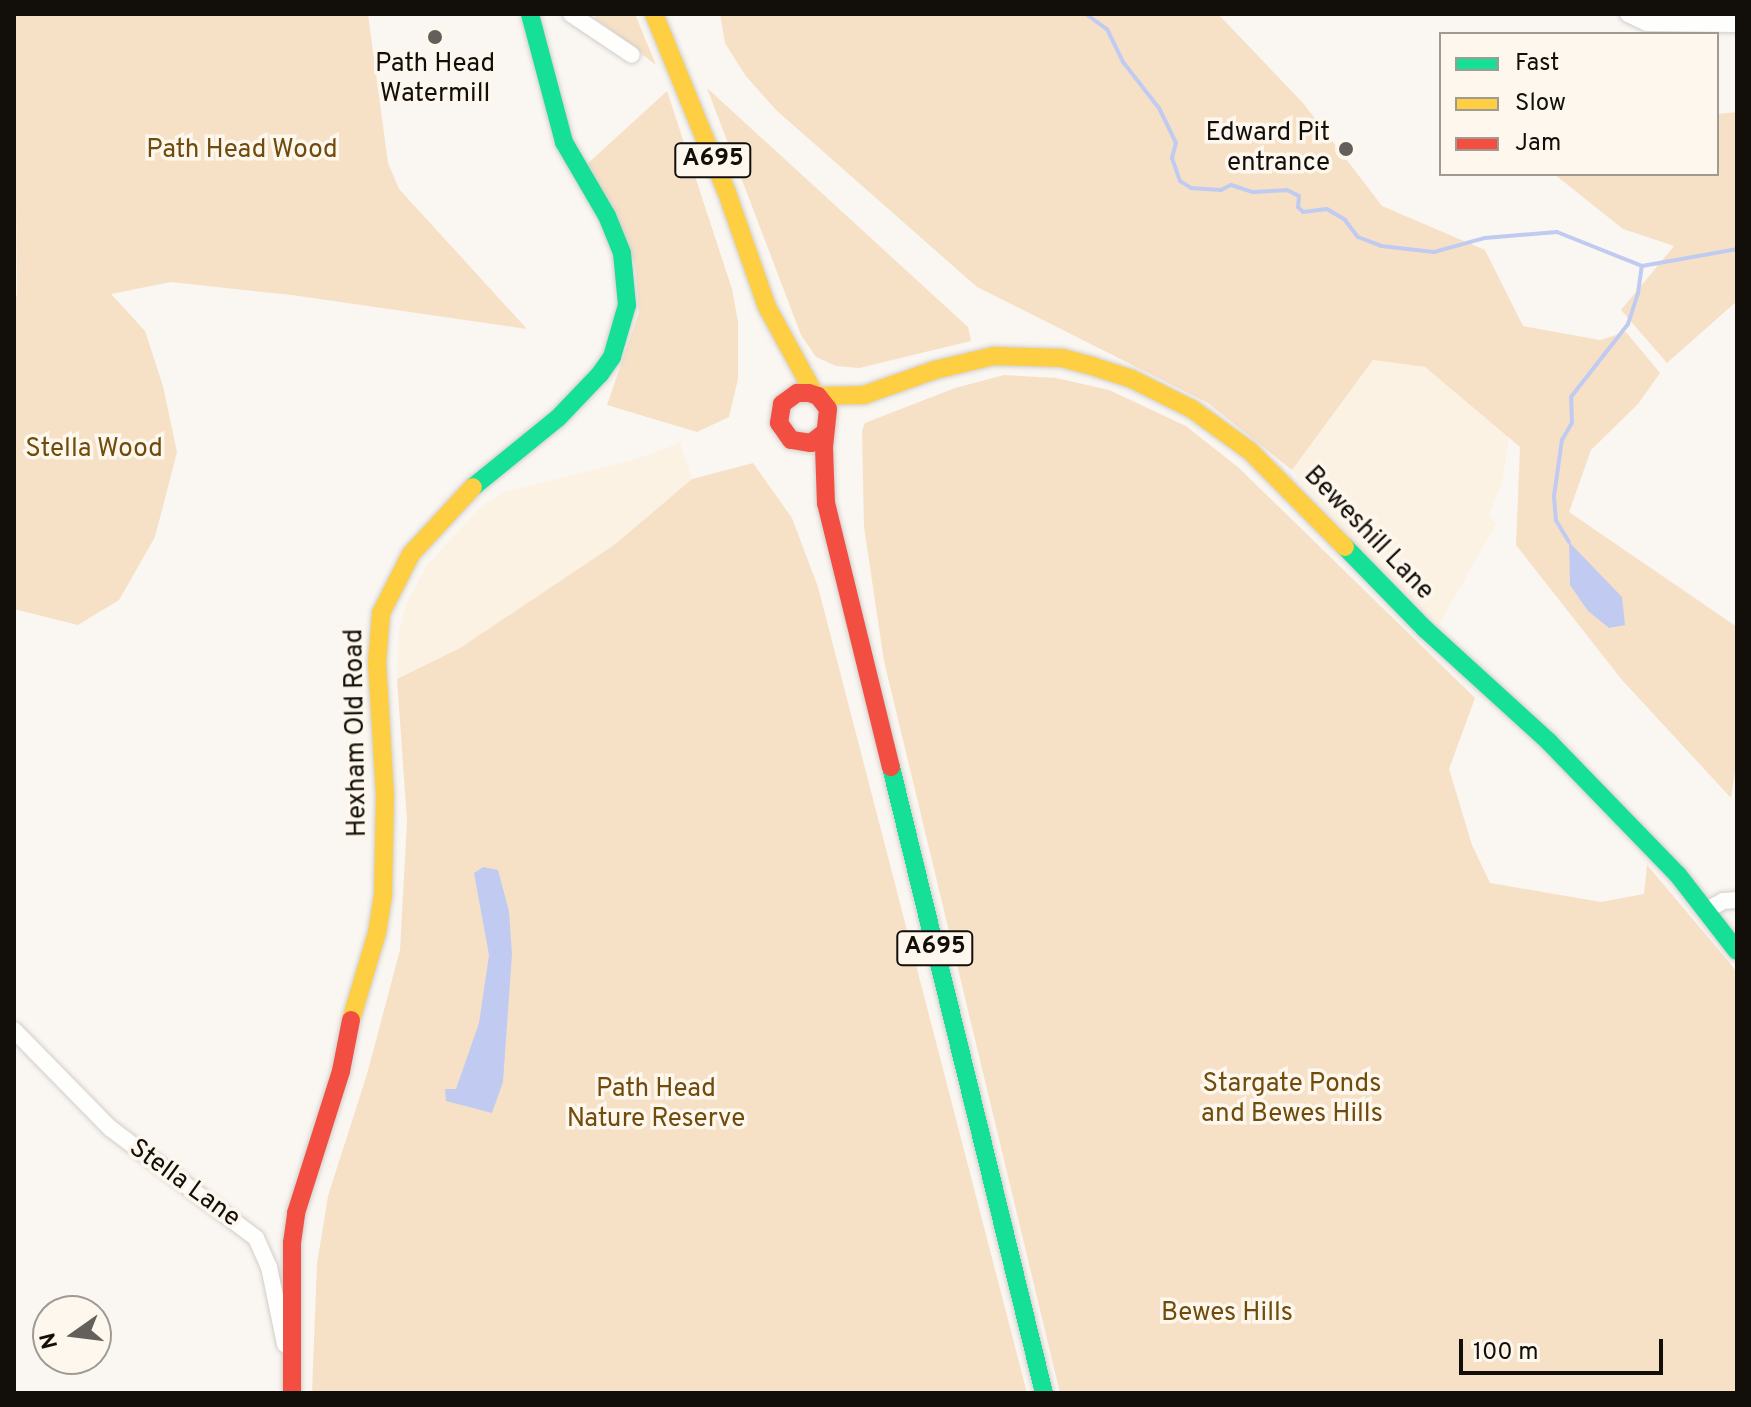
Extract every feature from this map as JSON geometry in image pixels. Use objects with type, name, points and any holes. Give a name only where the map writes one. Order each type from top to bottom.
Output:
[{"type":"street","name":"Hexham Old Road","points":[[292,1393],[292,1243],[296,1213],[341,1071],[355,1003],[377,933],[383,897],[385,809],[377,663],[378,632],[387,597],[411,554],[463,495],[558,418],[600,374],[612,357],[625,320],[626,277],[618,243],[607,216],[576,168],[555,113],[530,14]]},
{"type":"street","name":"A695","points":[[654,14],[726,190],[767,307],[781,387],[779,423],[786,436],[794,442],[826,503],[1044,1393]]},
{"type":"street","points":[[1628,14],[1647,23],[1737,24]]},
{"type":"street","points":[[574,15],[632,55]]},
{"type":"street","name":"A695","points":[[767,307],[816,395],[828,409],[826,503]]},
{"type":"street","name":"Beweshill Lane","points":[[816,395],[864,395],[935,370],[993,356],[1020,354],[1062,358],[1095,367],[1132,379],[1192,409],[1250,451],[1425,629],[1549,742],[1707,910],[1737,951]]},
{"type":"street","points":[[781,387],[816,395]]},
{"type":"street","name":"Beweshill Lane","points":[[827,430],[864,395]]},
{"type":"street","points":[[794,442],[811,443],[827,430]]},
{"type":"street","points":[[1707,910],[1723,901],[1737,900]]},
{"type":"street","name":"Stella Lane","points":[[14,1030],[110,1128],[252,1234],[264,1254],[292,1372]]},
{"type":"street","points":[[264,1254],[292,1243]]},
{"type":"shaded area","points":[[1373,360],[1425,367],[1509,436],[1502,484],[1489,514],[1496,524],[1439,625],[1362,552],[1292,470]]},
{"type":"shaded area","points":[[680,443],[692,479],[614,545],[460,648],[397,679],[399,631],[406,604],[427,565],[481,507],[504,492],[636,459]]},
{"type":"green space","name":"Path Head Wood","points":[[14,14],[368,14],[388,163],[399,189],[527,329],[292,295],[171,282],[111,294],[145,331],[163,386],[177,452],[155,537],[119,600],[78,625],[14,609],[14,303],[17,295]]},
{"type":"green space","points":[[594,14],[635,14],[656,65],[596,19]]},
{"type":"green space","points":[[720,14],[1218,14],[1303,103],[1382,206],[1485,250],[1523,326],[1600,340],[1626,332],[1660,373],[1638,404],[1591,450],[1569,512],[1737,627],[1737,759],[1731,798],[1622,680],[1516,545],[1520,447],[1425,367],[1373,360],[1292,470],[1208,403],[977,287],[776,110],[745,75],[725,43]]},
{"type":"green space","points":[[707,88],[968,327],[971,341],[859,368],[836,366],[816,357],[801,335]]},
{"type":"green space","points":[[667,91],[732,289],[738,322],[738,379],[729,417],[697,432],[607,405],[639,312],[635,264],[615,211],[585,166]]},
{"type":"green space","points":[[1737,112],[1737,301],[1667,363],[1621,310],[1674,246],[1623,229],[1557,176],[1719,176],[1719,114]]},
{"type":"green space","name":"Stargate Ponds and Bewes Hills","points":[[1004,375],[1056,378],[1109,390],[1186,426],[1239,468],[1475,698],[1449,769],[1472,845],[1490,883],[1601,902],[1644,894],[1647,865],[1737,973],[1737,1393],[1060,1393],[884,661],[864,527],[862,431],[865,423],[955,388]]},
{"type":"green space","name":"Path Head Nature Reserve","points":[[753,463],[792,518],[818,587],[1027,1393],[312,1393],[317,1264],[328,1196],[367,1074],[400,950],[407,821],[397,679],[460,648],[614,545],[692,479]]},
{"type":"water","points":[[1569,542],[1622,597],[1625,625],[1609,628],[1588,611],[1570,585]]},
{"type":"water","points":[[483,867],[498,870],[509,911],[512,954],[503,1082],[492,1113],[446,1101],[445,1089],[456,1089],[479,1023],[489,955],[474,873]]},
{"type":"waterway","points":[[1086,14],[1107,29],[1123,62],[1159,108],[1176,143],[1172,158],[1180,181],[1191,188],[1221,190],[1231,185],[1253,192],[1287,190],[1299,196],[1298,207],[1303,212],[1327,209],[1345,220],[1358,237],[1381,246],[1434,252],[1485,238],[1557,232],[1642,266],[1737,249]]},
{"type":"waterway","points":[[1569,542],[1556,520],[1554,496],[1562,440],[1572,423],[1571,397],[1628,324],[1638,293],[1642,266]]},
{"type":"traffic: fast","points":[[473,487],[558,418],[600,374],[612,357],[627,305],[622,253],[607,216],[564,142],[530,14]]},
{"type":"traffic: fast","points":[[1345,547],[1425,629],[1549,742],[1678,875],[1737,951]]},
{"type":"traffic: fast","points":[[891,767],[1044,1393]]},
{"type":"traffic: slow","points":[[654,14],[726,190],[767,307],[815,395]]},
{"type":"traffic: slow","points":[[818,396],[864,395],[935,370],[993,356],[1062,358],[1095,367],[1132,379],[1192,409],[1250,451],[1345,547]]},
{"type":"traffic: slow","points":[[351,1020],[377,933],[383,897],[385,796],[377,663],[381,613],[411,554],[473,487]]},
{"type":"traffic: jam","points":[[825,432],[811,443],[791,440],[779,423],[782,404],[797,393],[809,393],[818,396],[828,409],[824,447],[826,503],[891,767]]},
{"type":"traffic: jam","points":[[292,1393],[292,1243],[296,1213],[341,1071],[351,1020]]},
{"type":"place","name":"Path Head Watermill","points":[[435,37]]},
{"type":"place","name":"Edward Pit entrance","points":[[1346,149]]},
{"type":"park label","name":"Stella Wood","points":[[94,450]]},
{"type":"park label","name":"Bewes Hills","points":[[1227,1314]]}]
